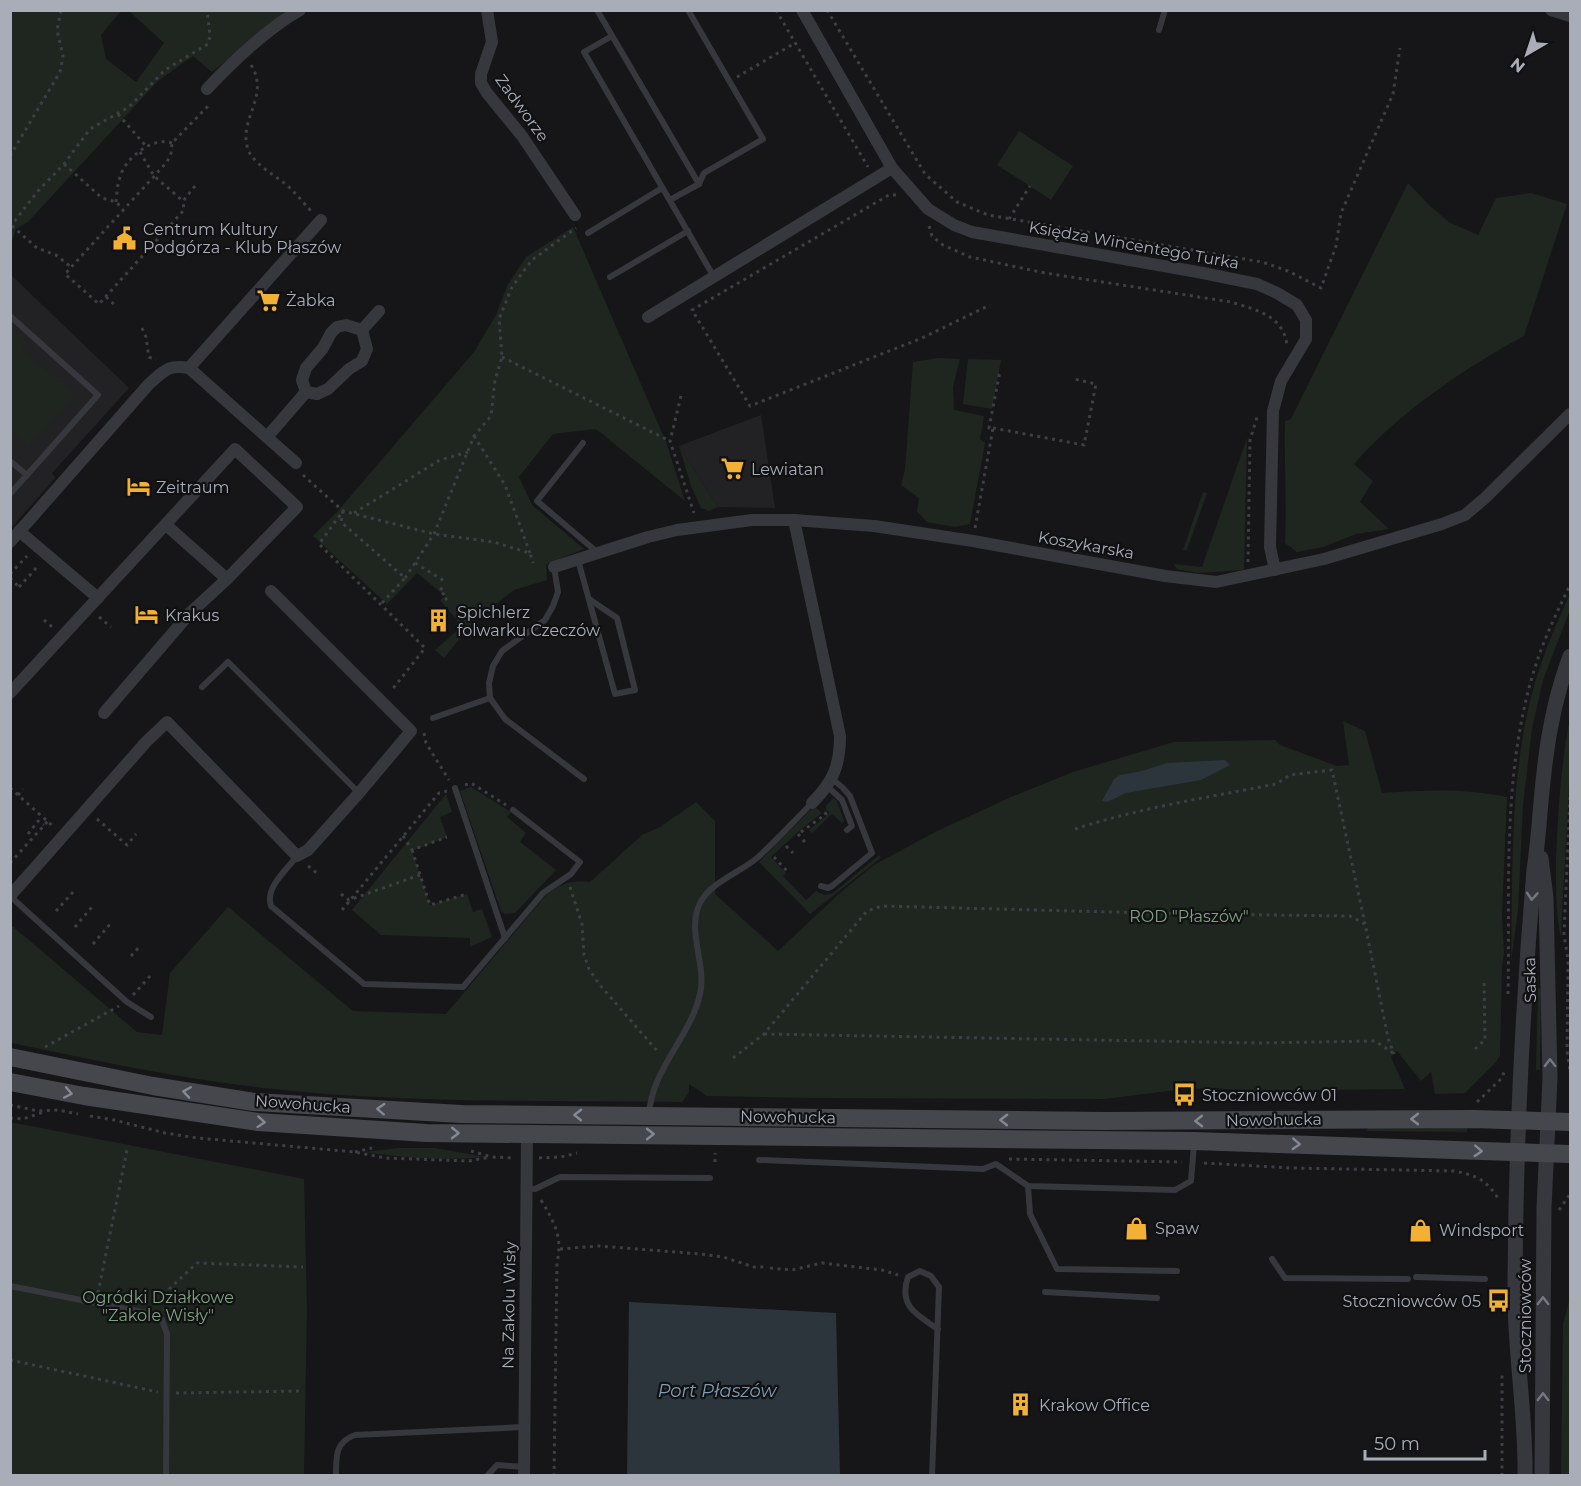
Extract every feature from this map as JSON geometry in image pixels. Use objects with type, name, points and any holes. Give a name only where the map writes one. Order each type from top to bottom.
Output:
[{"type":"main road","name":"Nowohucka","points":[[10,1057],[153,1086],[254,1102],[461,1114],[1104,1121],[1518,1119],[1570,1122]]},
{"type":"main road","name":"Nowohucka","points":[[10,1082],[84,1096],[258,1122],[426,1133],[1194,1141],[1570,1154]]},
{"type":"street","points":[[211,93],[242,55],[288,17],[300,10]]},
{"type":"street","name":"Zadworze","points":[[487,10],[492,42],[481,74],[481,83],[522,136],[575,215]]},
{"type":"street","name":"Księdza Wincentego Turka","points":[[802,10],[891,168],[928,209],[954,225],[972,232],[1257,285],[1277,292],[1297,305],[1306,320],[1306,339],[1281,381],[1273,411],[1270,547],[1275,570]]},
{"type":"street","points":[[1551,10],[1570,16]]},
{"type":"street","points":[[648,317],[891,168]]},
{"type":"street","points":[[189,368],[321,220]]},
{"type":"street","points":[[362,330],[379,311]]},
{"type":"street","points":[[306,392],[302,380],[306,368],[323,348],[331,333],[337,327],[346,325],[362,330]]},
{"type":"street","points":[[306,392],[317,394],[328,389],[362,361],[367,349],[362,330]]},
{"type":"street","points":[[10,542],[149,384],[168,368],[179,366],[189,368],[296,463]]},
{"type":"street","points":[[267,437],[306,392]]},
{"type":"street","name":"Koszykarska","points":[[554,567],[648,537],[698,526],[752,520],[794,520],[874,526],[1198,581],[1216,582],[1324,559],[1465,515],[1570,414]]},
{"type":"street","points":[[10,693],[235,449],[297,507],[190,613],[104,713]]},
{"type":"street","points":[[794,520],[840,736],[838,761],[831,786],[812,803]]},
{"type":"street","points":[[166,525],[226,579]]},
{"type":"street","points":[[19,531],[98,598]]},
{"type":"street","points":[[11,896],[146,742],[167,722],[297,856],[308,850],[359,793],[411,730],[271,591]]},
{"type":"street","name":"Saska","points":[[1518,1119],[1528,944],[1548,739],[1559,689],[1570,656]]},
{"type":"street","name":"Saska","points":[[1539,838],[1546,898],[1549,1121]]},
{"type":"street","name":"Stoczniowców","points":[[1518,1119],[1516,1336],[1525,1476]]},
{"type":"street","name":"Stoczniowców","points":[[1542,1476],[1544,1208],[1549,1121]]},
{"type":"street","name":"Na Zakolu Wisły","points":[[524,1471],[531,1188],[527,1134]]},
{"type":"lane","points":[[597,10],[699,184]]},
{"type":"lane","points":[[670,200],[699,184],[704,173],[764,139],[688,10]]},
{"type":"lane","points":[[1160,30],[1164,10]]},
{"type":"lane","points":[[612,36],[584,52],[714,277]]},
{"type":"lane","points":[[588,233],[662,188]]},
{"type":"lane","points":[[610,277],[688,231]]},
{"type":"lane","points":[[10,316],[98,395],[10,494]]},
{"type":"lane","points":[[583,443],[537,501],[597,553]]},
{"type":"lane","points":[[10,461],[27,475]]},
{"type":"lane","points":[[578,560],[615,694],[634,690],[617,618],[589,599]]},
{"type":"lane","points":[[554,567],[558,592],[553,606],[545,620],[502,651],[493,666],[489,683],[490,698],[505,719],[584,779]]},
{"type":"lane","points":[[202,687],[228,662],[359,793]]},
{"type":"lane","points":[[434,718],[490,698]]},
{"type":"lane","points":[[831,786],[842,800],[852,826],[847,830]]},
{"type":"lane","points":[[821,886],[828,888],[832,886],[872,853],[850,796],[831,786]]},
{"type":"lane","points":[[455,788],[505,938]]},
{"type":"lane","points":[[649,1116],[652,1090],[700,995],[702,970],[696,916],[700,903],[719,884],[756,858],[812,803]]},
{"type":"lane","points":[[297,856],[271,890],[269,898],[271,906],[364,984],[463,987],[543,893],[567,876],[580,862],[513,810]]},
{"type":"lane","points":[[11,896],[127,1002],[151,1017]]},
{"type":"lane","points":[[759,1160],[983,1168],[996,1164],[1028,1186],[1175,1190],[1191,1181],[1194,1141]]},
{"type":"lane","points":[[531,1188],[560,1178],[710,1178]]},
{"type":"lane","points":[[1028,1186],[1030,1214],[1057,1269],[1177,1271]]},
{"type":"lane","points":[[1272,1259],[1285,1278],[1408,1279]]},
{"type":"lane","points":[[932,1476],[938,1329],[939,1287],[931,1275],[920,1271],[908,1277],[904,1287],[906,1301],[913,1312],[938,1329]]},
{"type":"lane","points":[[1416,1277],[1485,1279]]},
{"type":"lane","points":[[10,1286],[147,1313],[162,1320],[167,1334],[166,1476]]},
{"type":"lane","points":[[1045,1292],[1157,1298]]},
{"type":"lane","points":[[336,1476],[336,1455],[339,1448],[348,1438],[355,1436],[525,1426]]},
{"type":"lane","points":[[487,1476],[497,1465],[524,1471]]},
{"type":"path","points":[[10,156],[60,72],[63,56],[57,30],[61,10]]},
{"type":"path","points":[[71,267],[56,255],[37,248],[11,226],[33,197],[64,164],[90,129],[129,107],[165,70],[208,44],[210,36],[207,10]]},
{"type":"path","points":[[776,10],[875,178]]},
{"type":"path","points":[[827,10],[925,174],[957,202],[988,215],[1262,262],[1288,271],[1321,288],[1336,246],[1341,213],[1393,94],[1400,48]]},
{"type":"path","points":[[729,81],[795,43]]},
{"type":"path","points":[[242,55],[255,72],[258,84],[246,136],[247,147],[260,164],[289,188],[321,220]]},
{"type":"path","points":[[140,152],[154,176],[183,201],[184,210],[99,304],[65,274],[123,209],[154,176],[167,162],[172,143],[211,93]]},
{"type":"path","points":[[118,114],[146,145]]},
{"type":"path","points":[[116,202],[120,174],[132,159],[146,145],[165,141],[172,143]]},
{"type":"path","points":[[64,164],[102,198],[116,202],[123,209]]},
{"type":"path","points":[[183,201],[195,186]]},
{"type":"path","points":[[1010,219],[1030,186]]},
{"type":"path","points":[[901,200],[896,195],[889,195],[692,310],[750,406],[922,338],[990,305]]},
{"type":"path","points":[[382,603],[405,578],[434,534],[474,436],[491,416],[495,380],[502,357],[499,319],[512,287],[532,260],[576,229],[575,215]]},
{"type":"path","points":[[925,219],[932,236],[943,245],[970,257],[1045,273],[1231,302],[1250,308],[1274,319],[1284,328],[1288,344],[1283,354]]},
{"type":"path","points":[[106,297],[116,306]]},
{"type":"path","points":[[142,328],[146,337],[148,357],[168,368]]},
{"type":"path","points":[[502,357],[670,441]]},
{"type":"path","points":[[1000,370],[990,428],[1084,446],[1096,384],[1074,379]]},
{"type":"path","points":[[681,396],[670,441],[698,526]]},
{"type":"path","points":[[1248,576],[1250,440],[1260,411]]},
{"type":"path","points":[[973,541],[993,428]]},
{"type":"path","points":[[474,436],[505,485],[533,562]]},
{"type":"path","points":[[352,513],[440,460],[468,452]]},
{"type":"path","points":[[296,463],[294,468],[343,511],[434,534],[493,542],[530,553]]},
{"type":"path","points":[[343,511],[341,522],[405,578]]},
{"type":"path","points":[[343,511],[319,544],[382,603],[425,648],[388,695]]},
{"type":"path","points":[[27,556],[38,566],[20,588],[10,576],[27,556]]},
{"type":"path","points":[[415,563],[446,582]]},
{"type":"path","points":[[1508,1002],[1512,790],[1517,750],[1533,674],[1553,619],[1570,585]]},
{"type":"path","points":[[440,588],[445,592],[442,595],[447,600]]},
{"type":"path","points":[[95,614],[111,627]]},
{"type":"path","points":[[44,620],[54,630]]},
{"type":"path","points":[[411,730],[420,726],[424,730],[426,743],[455,788]]},
{"type":"path","points":[[764,1034],[1259,1043],[1375,1041],[1394,1054],[1388,1038],[1332,770],[1290,775],[1276,784],[1172,804],[1103,820],[1075,830]]},
{"type":"path","points":[[342,910],[439,793],[471,783],[513,810]]},
{"type":"path","points":[[788,872],[774,857],[798,834],[826,814],[822,809],[831,786]]},
{"type":"path","points":[[10,788],[48,821],[10,863]]},
{"type":"path","points":[[18,795],[23,789]]},
{"type":"path","points":[[1570,797],[1564,930],[1568,960],[1567,1051],[1570,1071]]},
{"type":"path","points":[[93,816],[127,845],[136,834]]},
{"type":"path","points":[[28,834],[38,821],[44,825]]},
{"type":"path","points":[[798,834],[805,842]]},
{"type":"path","points":[[403,836],[412,850],[430,905],[467,894]]},
{"type":"path","points":[[412,850],[447,837]]},
{"type":"path","points":[[786,846],[793,853]]},
{"type":"path","points":[[349,900],[420,875]]},
{"type":"path","points":[[567,876],[582,924],[584,955],[589,969],[640,1033],[668,1062]]},
{"type":"path","points":[[56,911],[74,891]]},
{"type":"path","points":[[341,894],[349,900]]},
{"type":"path","points":[[732,1058],[764,1034],[867,911],[882,906],[1350,916],[1365,924]]},
{"type":"path","points":[[75,927],[92,907]]},
{"type":"path","points":[[93,944],[111,923]]},
{"type":"path","points":[[1564,930],[1570,930]]},
{"type":"path","points":[[131,956],[141,945]]},
{"type":"path","points":[[39,1050],[127,1002],[152,974]]},
{"type":"path","points":[[1475,1049],[1485,1040],[1484,981]]},
{"type":"path","points":[[1473,1106],[1502,1078],[1504,1070]]},
{"type":"path","points":[[10,1105],[46,1111],[58,1110],[197,1138],[355,1152],[385,1158],[469,1161],[492,1156]]},
{"type":"path","points":[[10,1118],[23,1119],[46,1111]]},
{"type":"path","points":[[96,1303],[127,1150]]},
{"type":"path","points":[[714,1162],[715,1153]]},
{"type":"path","points":[[1363,1170],[1454,1171],[1475,1175],[1494,1192],[1503,1206]]},
{"type":"path","points":[[531,1188],[554,1221],[560,1249],[557,1263],[554,1476]]},
{"type":"path","points":[[1559,1209],[1570,1194]]},
{"type":"path","points":[[560,1249],[598,1246],[701,1254],[723,1257],[754,1267],[792,1270],[822,1263],[882,1270],[908,1277]]},
{"type":"path","points":[[162,1320],[169,1289],[197,1263],[303,1267]]},
{"type":"path","points":[[1502,1375],[1502,1476]]},
{"type":"shaded area","points":[[11,275],[129,388],[52,473],[55,478],[11,528]]},
{"type":"shaded area","points":[[761,415],[775,508],[718,507],[679,446]]},
{"type":"green space","points":[[11,11],[121,11],[101,35],[106,59],[136,82],[164,43],[129,11],[287,11],[212,72],[193,56],[158,81],[28,222],[16,229],[11,245]]},
{"type":"green space","points":[[1019,131],[1073,166],[1051,200],[997,165]]},
{"type":"green space","points":[[1408,183],[1449,222],[1478,235],[1496,198],[1531,193],[1567,204],[1524,336],[1479,362],[1433,393],[1391,427],[1354,464],[1373,481],[1360,502],[1389,529],[1356,534],[1323,547],[1297,552],[1285,543],[1285,421],[1291,419]]},
{"type":"green space","points":[[573,227],[666,442],[685,501],[596,429],[553,434],[519,477],[532,505],[584,549],[546,564],[547,580],[514,590],[475,620],[444,658],[435,650],[462,626],[440,600],[445,596],[417,573],[387,604],[313,536],[337,512],[474,352],[496,315],[507,286],[526,257]]},
{"type":"green space","points":[[11,327],[27,342],[21,349],[75,395],[28,447],[11,431]]},
{"type":"green space","points":[[938,358],[960,359],[953,387],[954,410],[984,416],[980,439],[985,443],[970,524],[955,527],[927,522],[917,511],[919,498],[901,485],[905,470],[913,362]]},
{"type":"green space","points":[[968,359],[1001,360],[992,409],[963,404]]},
{"type":"green space","points":[[1247,438],[1244,570],[1198,573],[1177,569],[1174,564],[1202,567]]},
{"type":"green space","points":[[679,446],[718,507],[709,511],[701,508],[691,486]]},
{"type":"green space","points":[[1203,492],[1207,493],[1187,550],[1183,550]]},
{"type":"green space","points":[[1570,594],[1570,610],[1543,680],[1532,729],[1523,805],[1518,910],[1511,962],[1514,819],[1521,748],[1527,713],[1543,657]]},
{"type":"green space","points":[[1570,718],[1561,937],[1557,907],[1556,858],[1560,787]]},
{"type":"green space","name":"ROD \"Płaszów\"","points":[[1343,721],[1365,731],[1382,793],[1444,790],[1507,797],[1500,1055],[1496,1062],[1465,1093],[1435,1094],[1431,1072],[1421,1081],[1397,1051],[1391,1057],[1405,1089],[1260,1091],[1207,1088],[1105,1099],[812,1098],[707,1096],[689,1084],[689,1092],[682,1102],[427,1099],[325,1094],[208,1081],[11,1043],[10,924],[137,1032],[162,1035],[170,973],[228,907],[353,1011],[446,1014],[546,895],[567,883],[590,882],[642,835],[660,827],[696,802],[715,821],[715,894],[778,951],[840,893],[874,865],[935,832],[1011,797],[1073,772],[1174,742],[1275,740],[1280,745],[1337,766],[1349,765]]},
{"type":"green space","points":[[471,787],[511,812],[507,817],[526,833],[520,842],[556,870],[515,913],[505,914],[501,911],[460,791]]},
{"type":"green space","points":[[446,794],[452,812],[440,817],[447,837],[412,851],[430,905],[467,894],[473,912],[482,909],[492,937],[470,947],[470,938],[381,935],[352,910]]},
{"type":"green space","points":[[833,798],[837,801],[844,821],[842,823],[832,814],[812,833],[809,830],[830,813],[826,810],[826,806]]},
{"type":"green space","points":[[814,806],[822,813],[771,857],[786,873],[783,876],[806,900],[816,891],[825,895],[833,893],[879,855],[881,858],[810,914],[759,862]]},
{"type":"green space","points":[[1538,987],[1541,990],[1540,1070],[1536,1070]]},
{"type":"green space","name":"Ogródki Działkowe \"Zakole Wisły\"","points":[[10,1122],[304,1179],[307,1308],[304,1475],[11,1475]]},
{"type":"green space","points":[[1368,1126],[1467,1126],[1467,1132],[1367,1131]]},
{"type":"green space","points":[[399,1148],[435,1148],[485,1157],[424,1158],[364,1152]]},
{"type":"green space","points":[[1570,1298],[1570,1475],[1561,1475],[1563,1324]]},
{"type":"water","points":[[1225,760],[1230,765],[1201,780],[1126,793],[1107,802],[1102,801],[1114,779],[1120,775],[1167,763]]},
{"type":"water","name":"Port Płaszów","points":[[629,1302],[836,1313],[840,1475],[627,1475]]},
{"type":"place","name":"Centrum Kultury Podgórza - Klub Płaszów","points":[[125,238]]},
{"type":"place","name":"Żabka","points":[[268,300]]},
{"type":"place","name":"Lewiatan","points":[[733,469]]},
{"type":"place","name":"Zeitraum","points":[[138,487]]},
{"type":"place","name":"Krakus","points":[[147,615]]},
{"type":"place","name":"Spichlerz folwarku Czeczów","points":[[439,621]]},
{"type":"place","name":"Stoczniowców 01","points":[[1184,1095]]},
{"type":"place","name":"Spaw","points":[[1137,1228]]},
{"type":"place","name":"Windsport","points":[[1421,1230]]},
{"type":"place","name":"Stoczniowców 05","points":[[1499,1301]]},
{"type":"place","name":"Krakow Office","points":[[1021,1405]]}]
